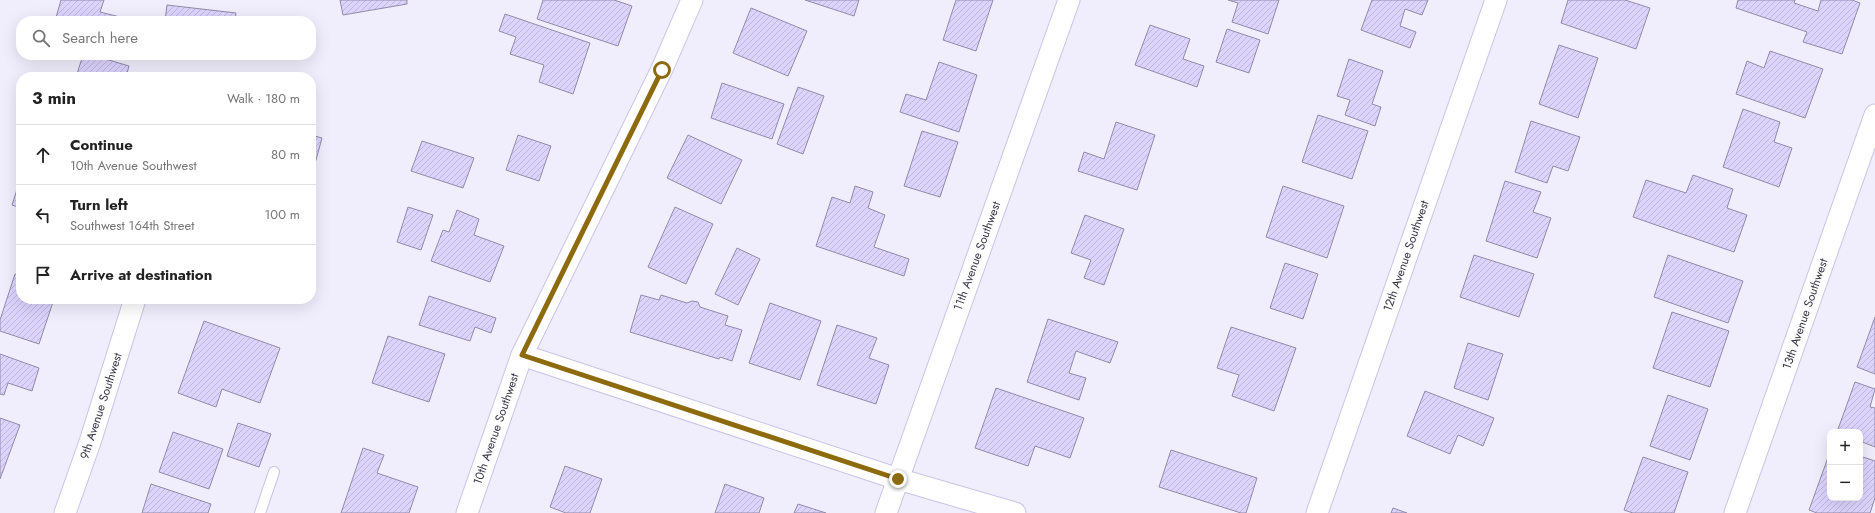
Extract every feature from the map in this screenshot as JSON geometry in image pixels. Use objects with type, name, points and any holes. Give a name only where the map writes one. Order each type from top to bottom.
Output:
[{"type":"street","name":"10th Avenue Southwest","points":[[467,513],[522,355],[662,70],[692,0]]},
{"type":"street","name":"11th Avenue Southwest","points":[[886,513],[1069,0]]},
{"type":"street","name":"12th Avenue Southwest","points":[[1317,513],[1496,0]]},
{"type":"street","name":"13th Avenue Southwest","points":[[1735,513],[1875,115]]},
{"type":"street","name":"9th Avenue Southwest","points":[[65,513],[133,304]]},
{"type":"street","points":[[522,355],[898,479],[1015,513]]},
{"type":"lane","points":[[260,513],[274,472]]},
{"type":"building","points":[[61,0],[104,0],[100,12],[116,16],[56,16]]},
{"type":"building","points":[[340,0],[407,0],[407,4],[343,15]]},
{"type":"building","points":[[543,0],[614,0],[632,6],[618,46],[537,19]]},
{"type":"building","points":[[805,0],[859,0],[854,16]]},
{"type":"building","points":[[956,0],[993,0],[976,51],[943,40]]},
{"type":"building","points":[[1228,0],[1279,0],[1268,34],[1232,22],[1238,3]]},
{"type":"building","points":[[1372,0],[1428,0],[1422,15],[1405,9],[1400,26],[1416,32],[1410,48],[1361,30]]},
{"type":"building","points":[[1568,0],[1625,0],[1650,8],[1636,49],[1561,23]]},
{"type":"building","points":[[1738,0],[1795,0],[1794,3],[1818,11],[1821,0],[1852,0],[1860,3],[1842,54],[1803,42],[1807,32],[1736,8]]},
{"type":"building","points":[[167,5],[236,13],[236,16],[166,16]]},
{"type":"building","points":[[751,8],[807,31],[788,76],[733,53]]},
{"type":"building","points":[[505,14],[590,43],[573,94],[539,82],[544,65],[510,54],[516,37],[499,31]]},
{"type":"building","points":[[1150,25],[1190,39],[1183,59],[1204,66],[1197,87],[1135,65]]},
{"type":"building","points":[[1227,29],[1260,40],[1249,73],[1216,62]]},
{"type":"building","points":[[1559,45],[1598,58],[1578,118],[1539,104]]},
{"type":"building","points":[[1770,51],[1823,69],[1805,118],[1736,94],[1747,61],[1764,68]]},
{"type":"building","points":[[1349,59],[1383,71],[1372,104],[1381,107],[1375,126],[1345,115],[1350,100],[1337,96]]},
{"type":"building","points":[[81,60],[109,60],[129,66],[127,72],[78,72]]},
{"type":"building","points":[[939,62],[977,75],[959,132],[900,112],[906,94],[926,100]]},
{"type":"building","points":[[722,83],[784,104],[772,139],[711,118]]},
{"type":"building","points":[[798,87],[824,96],[803,154],[777,144]]},
{"type":"building","points":[[1743,109],[1780,122],[1774,142],[1792,148],[1779,187],[1723,167]]},
{"type":"building","points":[[1318,115],[1368,131],[1352,179],[1302,162]]},
{"type":"building","points":[[1531,121],[1580,137],[1568,171],[1553,166],[1547,183],[1515,172]]},
{"type":"building","points":[[1116,122],[1155,135],[1137,190],[1078,171],[1084,152],[1104,159]]},
{"type":"building","points":[[922,131],[958,142],[940,197],[904,186]]},
{"type":"building","points":[[518,135],[551,146],[539,181],[506,170]]},
{"type":"building","points":[[688,135],[742,160],[721,204],[667,178]]},
{"type":"building","points":[[316,136],[322,138],[316,160]]},
{"type":"building","points":[[422,141],[474,158],[463,188],[411,171]]},
{"type":"building","points":[[1693,175],[1733,189],[1727,208],[1747,215],[1734,252],[1633,217],[1646,180],[1686,193]]},
{"type":"building","points":[[1505,181],[1541,192],[1533,212],[1551,218],[1537,258],[1486,241]]},
{"type":"building","points":[[855,186],[873,192],[868,208],[885,215],[874,247],[909,259],[904,276],[816,246],[832,197],[850,203]]},
{"type":"building","points":[[1283,186],[1344,206],[1327,258],[1266,237]]},
{"type":"building","points":[[16,193],[16,206],[12,205]]},
{"type":"building","points":[[408,207],[433,215],[421,250],[397,242]]},
{"type":"building","points":[[675,207],[713,224],[686,284],[648,267]]},
{"type":"building","points":[[457,210],[479,219],[474,235],[504,246],[490,282],[431,261],[443,230],[449,232]]},
{"type":"building","points":[[1085,215],[1124,229],[1104,285],[1084,278],[1091,260],[1071,253]]},
{"type":"building","points":[[737,248],[760,259],[738,305],[715,294]]},
{"type":"building","points":[[1474,255],[1534,274],[1519,317],[1460,297]]},
{"type":"building","points":[[1668,255],[1743,281],[1728,323],[1654,297]]},
{"type":"building","points":[[1285,263],[1318,274],[1303,319],[1270,308]]},
{"type":"building","points":[[15,274],[16,304],[52,304],[39,344],[0,331],[0,320]]},
{"type":"building","points":[[641,295],[659,300],[661,295],[687,303],[692,301],[698,302],[700,307],[728,316],[725,325],[742,330],[732,361],[720,357],[719,359],[630,332]]},
{"type":"building","points":[[429,296],[496,318],[491,333],[475,327],[470,341],[419,325]]},
{"type":"building","points":[[770,303],[821,321],[800,380],[749,363]]},
{"type":"building","points":[[1672,312],[1729,331],[1710,387],[1653,368]]},
{"type":"building","points":[[1875,317],[1875,374],[1857,367]]},
{"type":"building","points":[[1048,319],[1118,342],[1110,363],[1076,351],[1069,373],[1086,378],[1079,400],[1027,382]]},
{"type":"building","points":[[204,321],[280,348],[260,403],[222,389],[216,407],[178,393]]},
{"type":"building","points":[[837,325],[877,338],[869,358],[889,365],[876,404],[817,385]]},
{"type":"building","points":[[1231,327],[1296,348],[1274,411],[1232,396],[1239,375],[1217,368]]},
{"type":"building","points":[[388,336],[445,354],[429,402],[372,383]]},
{"type":"building","points":[[1468,343],[1503,354],[1488,400],[1454,388]]},
{"type":"building","points":[[0,354],[39,368],[32,391],[8,383],[4,395],[0,394]]},
{"type":"building","points":[[1855,382],[1875,389],[1870,407],[1875,408],[1875,447],[1863,442],[1863,429],[1838,429]]},
{"type":"building","points":[[996,388],[1084,418],[1070,458],[1035,446],[1028,466],[975,448]]},
{"type":"building","points":[[1425,391],[1494,418],[1483,446],[1458,435],[1450,454],[1407,436]]},
{"type":"building","points":[[1668,395],[1708,409],[1690,460],[1650,446]]},
{"type":"building","points":[[0,418],[20,425],[0,479]]},
{"type":"building","points":[[238,423],[271,434],[259,467],[227,456]]},
{"type":"building","points":[[173,432],[223,449],[209,489],[159,472]]},
{"type":"building","points":[[363,448],[384,455],[377,473],[418,487],[409,513],[341,513]]},
{"type":"building","points":[[1171,450],[1257,478],[1246,513],[1241,513],[1159,487]]},
{"type":"building","points":[[1643,457],[1688,472],[1674,513],[1633,513],[1624,510]]},
{"type":"building","points":[[1863,457],[1875,461],[1875,498],[1870,513],[1817,513],[1809,510],[1827,460],[1827,501],[1863,501]]},
{"type":"building","points":[[565,466],[602,479],[590,513],[566,513],[550,507]]},
{"type":"building","points":[[151,484],[211,504],[208,513],[142,513]]},
{"type":"building","points":[[725,484],[764,498],[759,513],[715,513]]},
{"type":"building","points":[[798,504],[826,513],[794,513]]},
{"type":"building","points":[[1393,508],[1407,513],[1391,513]]},
{"type":"route","points":[[662,70],[522,355],[898,479]]}]
